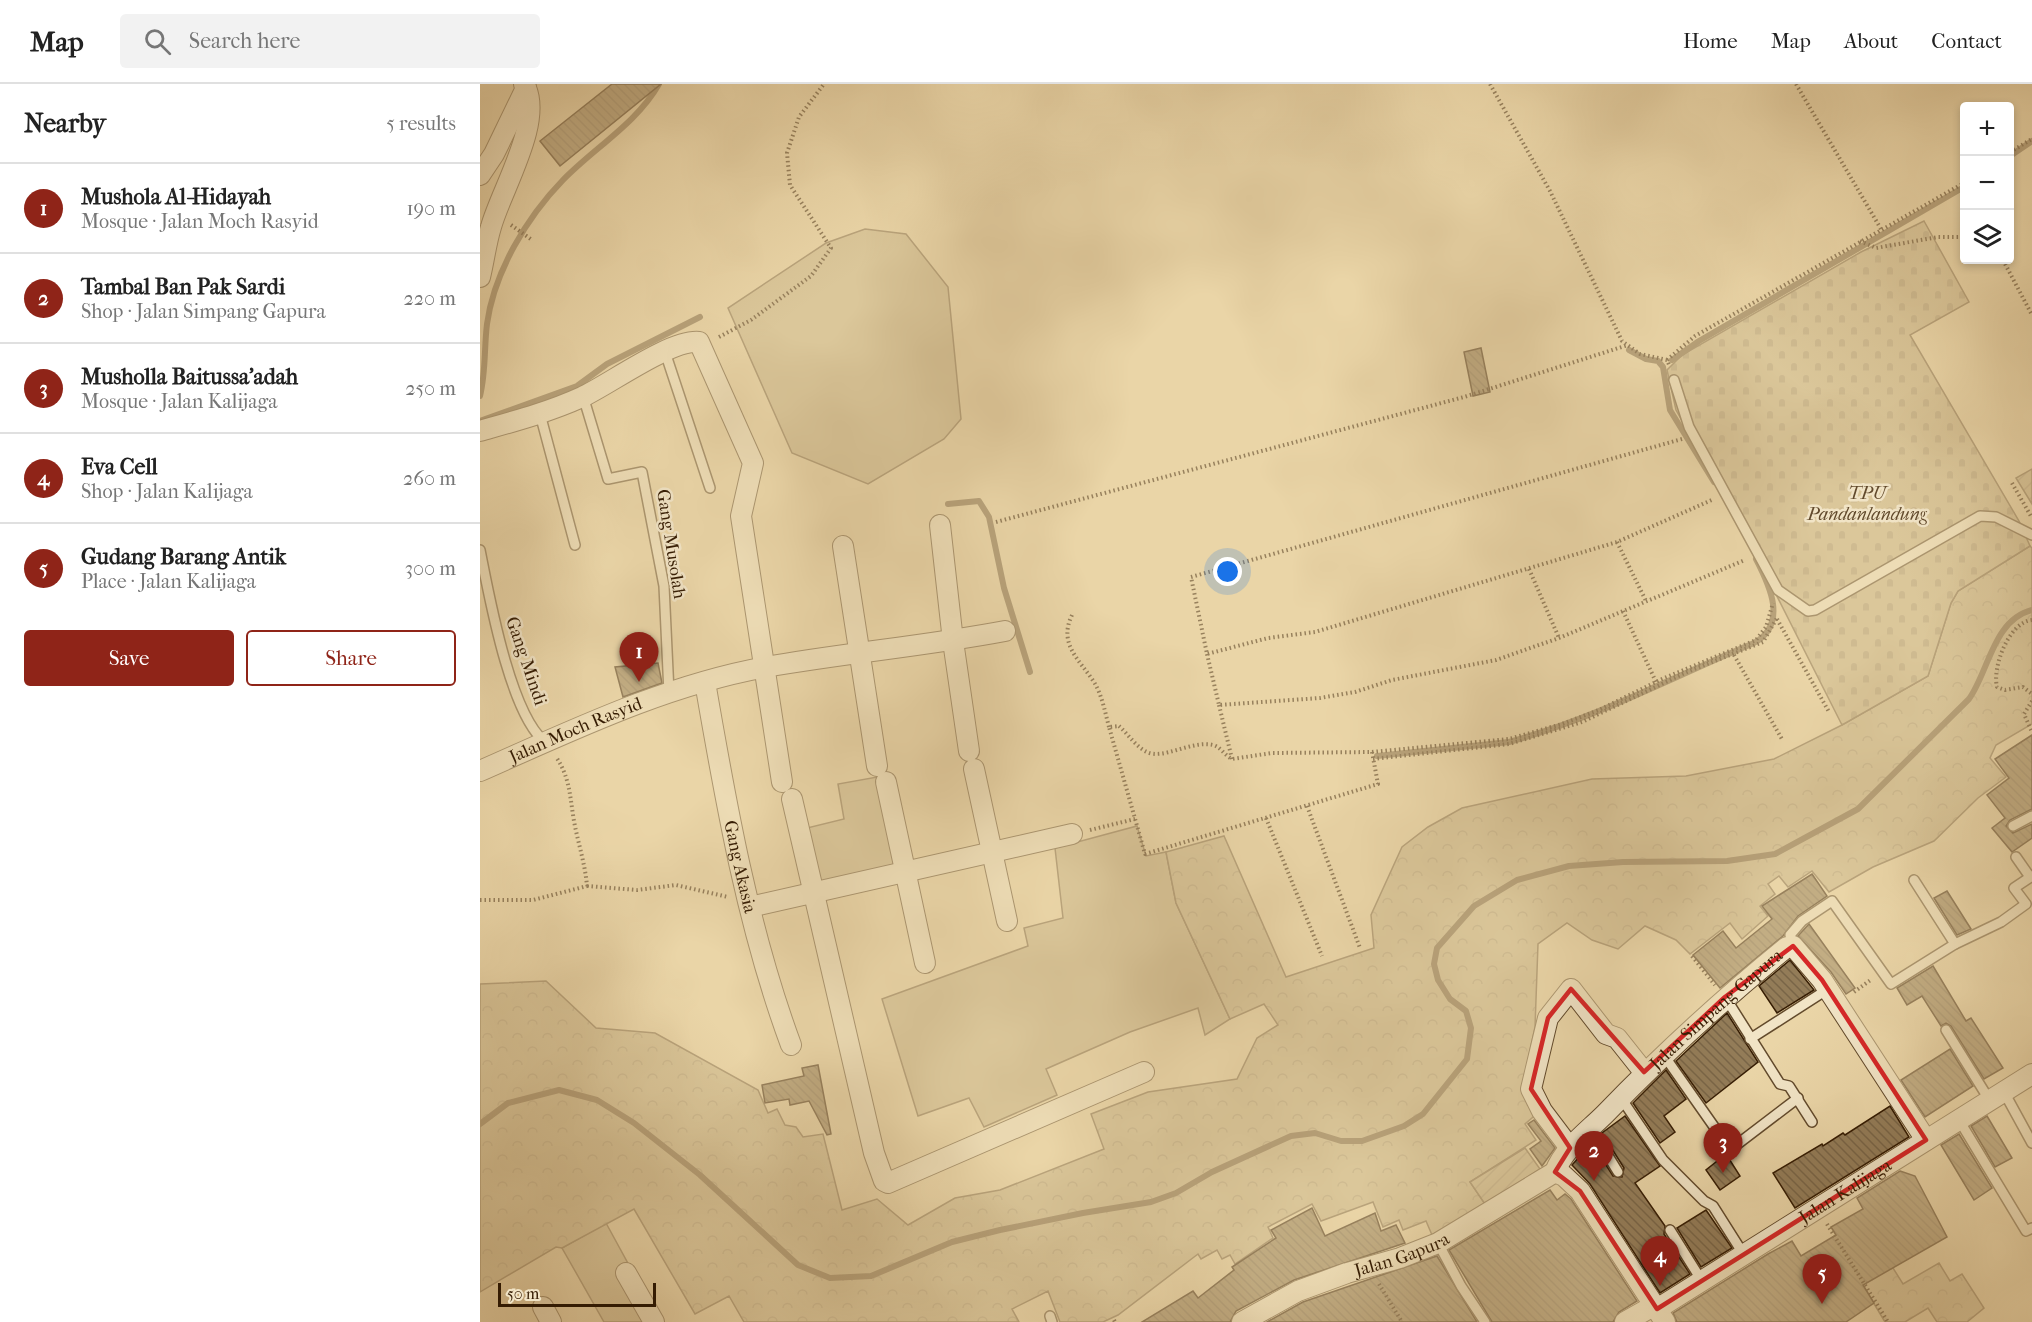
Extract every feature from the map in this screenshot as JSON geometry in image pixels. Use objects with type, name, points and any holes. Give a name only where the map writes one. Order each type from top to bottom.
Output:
[{"type":"street","points":[[480,175],[494,154],[525,86]]},
{"type":"street","points":[[480,277],[485,227],[523,141],[529,111],[525,86]]},
{"type":"street","points":[[480,430],[540,414],[583,396],[665,352],[691,341],[699,342],[753,463],[741,516],[782,782]]},
{"type":"street","points":[[940,525],[952,641],[972,760],[1007,921]]},
{"type":"street","points":[[843,546],[858,655],[881,774],[906,873],[925,963]]},
{"type":"street","name":"Jalan Moch Rasyid","points":[[480,771],[545,742],[669,693],[705,682],[765,667],[952,641],[1005,631]]},
{"type":"street","name":"Gang Akasia","points":[[705,682],[750,907],[771,990],[791,1045]]},
{"type":"street","points":[[792,800],[873,1152],[884,1181],[888,1183],[1144,1072]]},
{"type":"street","points":[[750,907],[993,854],[1072,834]]},
{"type":"street","name":"Jalan Simpang Gapura","points":[[1556,1173],[1559,1162],[1570,1148],[1644,1072],[1725,997],[1787,947],[1793,946],[1833,996],[1926,1140]]},
{"type":"street","points":[[1570,1148],[1542,1111],[1531,1089],[1545,1024],[1559,1001],[1571,989],[1606,1034],[1617,1038],[1644,1072]]},
{"type":"street","name":"Jalan Kalijaga","points":[[1625,1322],[1659,1312],[1702,1281],[2032,1074]]},
{"type":"street","points":[[1556,1173],[1564,1176],[1580,1191],[1659,1312]]},
{"type":"street","name":"Jalan Gapura","points":[[1248,1321],[1298,1291],[1400,1258],[1438,1243],[1556,1173]]},
{"type":"street","points":[[626,1273],[654,1322]]},
{"type":"lane","points":[[665,352],[710,488]]},
{"type":"lane","points":[[1674,380],[1689,427],[1778,590],[1808,611],[1815,610],[1980,516],[1996,517],[2032,535]]},
{"type":"lane","name":"Gang Musolah","points":[[583,396],[608,479],[642,472],[664,586],[669,693]]},
{"type":"lane","points":[[540,414],[574,545]]},
{"type":"lane","name":"Gang Mindi","points":[[480,550],[496,637],[533,729],[545,742]]},
{"type":"lane","points":[[2013,826],[2032,816]]},
{"type":"lane","points":[[1793,946],[1790,935],[1802,921],[1832,902],[1892,984],[1955,944],[2001,922],[2026,904],[2014,888],[2031,876],[2016,857]]},
{"type":"lane","points":[[1914,880],[1955,944]]},
{"type":"lane","points":[[1750,1039],[1833,996]]},
{"type":"lane","points":[[1725,997],[1780,1084],[1789,1086],[1812,1122]]},
{"type":"lane","points":[[1946,1030],[2032,1143]]},
{"type":"lane","points":[[1663,1054],[1729,1148],[1735,1146],[1798,1098]]},
{"type":"lane","points":[[1621,1098],[1663,1160],[1713,1206],[1744,1255]]},
{"type":"lane","points":[[1959,1120],[2026,1232],[2032,1228]]},
{"type":"lane","points":[[1591,1128],[1618,1172]]},
{"type":"lane","points":[[1670,1230],[1702,1281]]},
{"type":"lane","points":[[1438,1243],[1461,1286],[1485,1322]]},
{"type":"path","points":[[702,346],[751,320],[811,276],[831,248],[790,185],[788,153],[799,117],[824,84]]},
{"type":"path","points":[[1490,84],[1550,191],[1622,341],[1640,354],[1667,360]]},
{"type":"path","points":[[1796,84],[1881,229]]},
{"type":"path","points":[[2014,150],[2032,139]]},
{"type":"path","points":[[1667,360],[1695,336],[1960,186]]},
{"type":"path","points":[[1860,241],[1883,248],[1938,237],[1960,237]]},
{"type":"path","points":[[2005,264],[2032,315]]},
{"type":"path","points":[[996,522],[1464,397],[1628,345]]},
{"type":"path","points":[[1667,360],[1674,380]]},
{"type":"path","points":[[1232,759],[1191,577],[1685,438]]},
{"type":"path","points":[[2012,483],[2032,519]]},
{"type":"path","points":[[1207,654],[1268,638],[1315,632],[1617,542],[1721,495]]},
{"type":"path","points":[[1617,542],[1646,602]]},
{"type":"path","points":[[1219,705],[1320,698],[1355,692],[1392,680],[1496,660],[1559,638],[1754,556]]},
{"type":"path","points":[[1529,569],[1559,638]]},
{"type":"path","points":[[1232,759],[1272,753],[1372,752],[1509,739],[1599,710],[1761,636],[1773,605],[1771,595]]},
{"type":"path","points":[[1623,611],[1656,682]]},
{"type":"path","points":[[1072,615],[1068,623],[1068,645],[1079,665],[1094,682],[1145,854],[1378,784],[1372,752]]},
{"type":"path","points":[[1373,759],[1525,740],[1582,722],[1687,672],[1763,642],[1777,618],[1828,712]]},
{"type":"path","points":[[2032,620],[2025,621],[2012,632],[1995,679],[1997,687],[2005,690],[2023,687],[2032,694]]},
{"type":"path","points":[[1734,655],[1783,741]]},
{"type":"path","points":[[2032,701],[2024,714],[2026,723],[2032,732]]},
{"type":"path","points":[[1109,727],[1119,726],[1148,753],[1157,754],[1194,744],[1210,744],[1218,746],[1232,759]]},
{"type":"path","points":[[545,742],[559,761],[570,786],[574,821],[585,864],[586,886]]},
{"type":"path","points":[[1307,806],[1360,948]]},
{"type":"path","points":[[1266,818],[1322,956]]},
{"type":"path","points":[[1072,834],[1135,819]]},
{"type":"path","points":[[480,900],[533,900],[586,886],[637,890],[676,885],[735,899],[750,907]]},
{"type":"path","points":[[1692,957],[1725,997]]},
{"type":"path","points":[[1833,996],[1882,972]]},
{"type":"path","points":[[1817,1209],[1888,1322]]},
{"type":"path","points":[[1369,1267],[1402,1322]]},
{"type":"highlighted area","points":[[1793,946],[1822,980],[1926,1140],[1657,1309],[1580,1191],[1555,1172],[1570,1148],[1531,1089],[1548,1018],[1571,989],[1644,1072],[1725,997]]},
{"type":"green space","name":"TPU Pandanlandung","points":[[1924,221],[1969,302],[1910,335],[2019,521],[2030,546],[1958,591],[1951,603],[1928,676],[1842,725],[1741,525],[1676,410],[1667,370],[1682,355],[1861,252]]},
{"type":"green space","points":[[865,229],[906,234],[948,287],[961,419],[944,439],[868,484],[792,453],[728,308],[826,243]]},
{"type":"green space","points":[[2032,469],[2032,504],[2016,478]]},
{"type":"green space","points":[[2030,546],[2032,548],[2032,724],[1996,745],[1990,758],[2006,777],[1978,798],[1934,841],[1873,867],[1829,892],[1812,871],[1788,887],[1779,876],[1768,884],[1775,894],[1760,906],[1768,916],[1742,939],[1730,923],[1690,954],[1676,940],[1645,926],[1618,949],[1592,940],[1567,923],[1538,944],[1535,1027],[1526,1069],[1539,1112],[1525,1124],[1536,1140],[1470,1182],[1485,1204],[1432,1235],[1426,1221],[1403,1230],[1399,1220],[1383,1227],[1373,1202],[1321,1221],[1312,1204],[1268,1227],[1273,1238],[1235,1264],[1230,1255],[1222,1259],[1217,1250],[1201,1259],[1198,1254],[1118,1315],[1103,1322],[1060,1322],[1048,1291],[1012,1309],[1019,1322],[744,1322],[729,1296],[695,1314],[634,1209],[562,1248],[556,1247],[480,1292],[480,984],[546,981],[596,1028],[655,1033],[758,1090],[768,1113],[777,1109],[785,1125],[796,1127],[803,1137],[823,1134],[842,1210],[877,1199],[908,1225],[955,1198],[1000,1190],[1104,1149],[1091,1114],[1148,1092],[1237,1079],[1257,1038],[1278,1025],[1264,1004],[1230,1019],[1176,903],[1166,852],[1224,836],[1286,977],[1374,948],[1371,915],[1402,847],[1428,827],[1462,808],[1592,779],[1686,776],[1774,759],[1842,725],[1928,676],[1951,603],[1958,591]]},
{"type":"green space","points":[[877,777],[897,866],[819,883],[807,828],[844,819],[838,784]]},
{"type":"green space","points":[[1137,826],[1146,856],[1166,852],[1176,903],[1230,1019],[1205,1035],[1198,1008],[1130,1032],[1046,1069],[1057,1095],[984,1127],[969,1098],[918,1116],[882,999],[1028,946],[1024,928],[1063,918],[1055,848]]},
{"type":"green space","points":[[1525,1148],[1540,1169],[1485,1204],[1470,1182]]},
{"type":"green space","points":[[606,1223],[660,1322],[604,1322],[562,1248]]},
{"type":"green space","points":[[1939,1263],[1950,1281],[1962,1274],[1984,1308],[1967,1322],[1937,1322],[1928,1308],[1905,1322],[1885,1322],[1859,1279],[1893,1268],[1903,1284]]},
{"type":"building","points":[[612,84],[661,84],[560,166],[540,141]]},
{"type":"building","points":[[1481,348],[1490,392],[1473,396],[1464,352]]},
{"type":"building","points":[[658,663],[662,683],[623,697],[615,667]]},
{"type":"building","points":[[2032,735],[2032,809],[2010,820],[2006,826],[2013,833],[2032,824],[2032,838],[2012,852],[1992,828],[2005,818],[1987,795],[2009,778],[1995,759]]},
{"type":"building","points":[[1812,874],[1827,896],[1798,916],[1783,936],[1720,988],[1693,955],[1723,931],[1736,948],[1772,919],[1762,906]]},
{"type":"building","points":[[1947,891],[1971,929],[1957,935],[1934,898]]},
{"type":"building","points":[[1809,924],[1855,988],[1846,994],[1831,972],[1798,936]]},
{"type":"building","points":[[1790,960],[1814,990],[1777,1013],[1759,986]]},
{"type":"building","points":[[1933,966],[1966,1021],[1971,1018],[2003,1068],[1984,1079],[1951,1026],[1946,1023],[1941,1026],[1922,996],[1907,1005],[1897,988]]},
{"type":"building","points":[[1727,1013],[1758,1062],[1706,1103],[1676,1061]]},
{"type":"building","points":[[1950,1049],[1973,1086],[1925,1117],[1901,1080]]},
{"type":"building","points":[[818,1065],[831,1134],[827,1135],[809,1101],[790,1105],[789,1099],[765,1103],[762,1085],[804,1076],[802,1068]]},
{"type":"building","points":[[1666,1070],[1686,1099],[1664,1116],[1675,1132],[1660,1143],[1633,1103]]},
{"type":"building","points":[[1890,1106],[1909,1137],[1795,1208],[1773,1173],[1822,1144],[1823,1146],[1843,1133],[1845,1135]]},
{"type":"building","points":[[1625,1116],[1660,1166],[1635,1183],[1665,1226],[1664,1234],[1690,1274],[1660,1293],[1590,1184],[1572,1165],[1592,1143],[1613,1176],[1622,1177],[1624,1168],[1602,1133]]},
{"type":"building","points":[[1987,1116],[2012,1158],[1995,1167],[1971,1126]]},
{"type":"building","points":[[1534,1120],[1555,1148],[1542,1166],[1530,1149],[1541,1141],[1528,1124]]},
{"type":"building","points":[[1959,1134],[1992,1188],[1974,1200],[1941,1145]]},
{"type":"building","points":[[1726,1154],[1740,1176],[1720,1190],[1706,1170]]},
{"type":"building","points":[[1900,1171],[1915,1176],[1947,1237],[1863,1285],[1874,1303],[1846,1322],[1677,1322],[1673,1313],[1768,1254],[1792,1241],[1801,1256],[1836,1235],[1831,1227],[1863,1209],[1857,1198]]},
{"type":"building","points":[[1550,1190],[1557,1200],[1565,1194],[1571,1199],[1637,1301],[1619,1312],[1613,1322],[1492,1322],[1449,1250]]},
{"type":"building","points":[[1312,1208],[1325,1236],[1375,1213],[1381,1231],[1396,1225],[1405,1243],[1294,1280],[1236,1311],[1230,1322],[1142,1322],[1193,1291],[1198,1298],[1234,1270],[1232,1267],[1276,1238],[1271,1230]]},
{"type":"building","points":[[1706,1210],[1732,1248],[1701,1267],[1677,1228]]},
{"type":"building","points":[[1437,1256],[1477,1322],[1267,1322],[1303,1302]]},
{"type":"waterway","points":[[480,396],[491,304],[514,246],[537,211],[563,180],[627,123],[650,98],[659,84]]},
{"type":"waterway","points":[[2014,153],[2032,141]]},
{"type":"waterway","points":[[1672,360],[1699,341],[1960,189]]},
{"type":"waterway","points":[[480,421],[577,386],[607,364],[700,317]]},
{"type":"waterway","points":[[1629,350],[1646,359],[1658,361],[1663,367],[1670,410],[1714,482]]},
{"type":"waterway","points":[[948,504],[979,501],[989,517],[1004,588],[1030,672]]},
{"type":"waterway","points":[[1377,756],[1509,742],[1541,733],[1603,710],[1754,643],[1771,626],[1773,615],[1770,592],[1756,559]]},
{"type":"waterway","points":[[480,1124],[508,1103],[559,1090],[597,1100],[634,1123],[700,1175],[798,1265],[830,1278],[871,1276],[952,1242],[1000,1230],[1151,1202],[1176,1193],[1212,1172],[1291,1136],[1315,1133],[1341,1141],[1362,1141],[1404,1126],[1423,1114],[1467,1059],[1471,1028],[1466,1011],[1450,999],[1438,980],[1434,964],[1437,948],[1474,906],[1517,880],[1569,866],[1623,862],[1727,861],[1775,854],[1858,809],[1969,699],[2000,635],[2019,616],[2032,610]]},
{"type":"place","name":"Mushola Al-Hidayah","points":[[639,682]]},
{"type":"place","name":"Musholla Baitussa'adah","points":[[1723,1173]]},
{"type":"place","name":"Tambal Ban Pak Sardi","points":[[1594,1181]]},
{"type":"place","name":"Eva Cell","points":[[1660,1286]]},
{"type":"place","name":"Gudang Barang Antik","points":[[1822,1304]]}]
